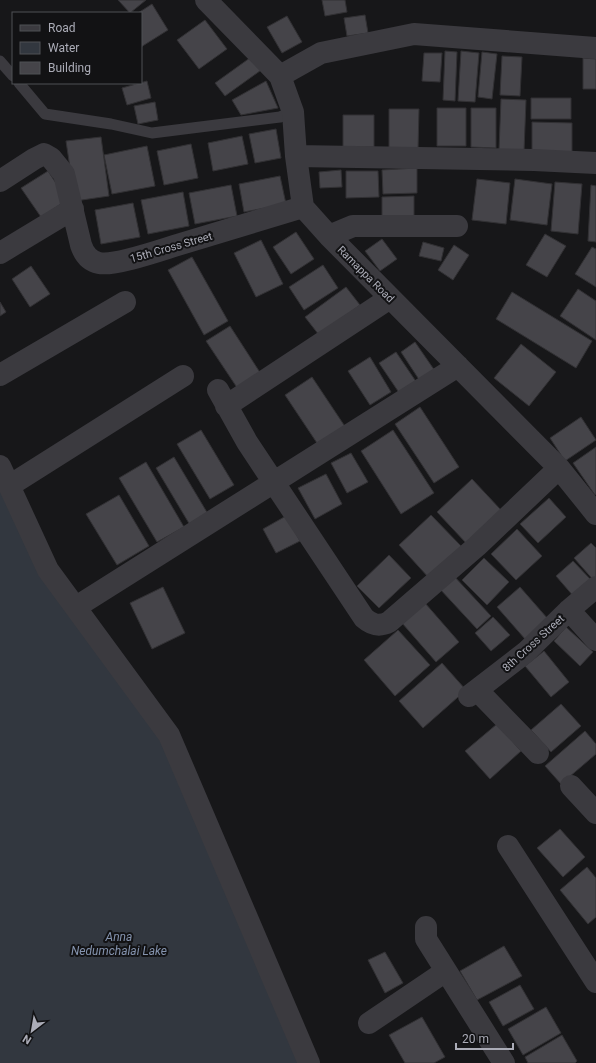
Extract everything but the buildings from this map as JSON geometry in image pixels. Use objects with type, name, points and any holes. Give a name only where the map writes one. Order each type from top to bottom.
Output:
[{"type":"street","points":[[206,0],[280,76],[293,112],[296,156],[303,207]]},
{"type":"street","points":[[280,76],[321,53],[414,34],[596,48]]},
{"type":"street","points":[[0,181],[44,154],[51,158],[64,174],[73,209],[0,253]]},
{"type":"street","points":[[296,156],[534,160],[596,163]]},
{"type":"street","name":"15th Cross Street","points":[[73,209],[84,253],[90,259],[99,263],[108,264],[147,255],[303,207]]},
{"type":"street","name":"Ramappa Road","points":[[303,207],[329,236],[559,468],[594,508]]},
{"type":"street","points":[[329,236],[353,226],[457,226]]},
{"type":"street","points":[[390,298],[222,398],[274,482],[364,618],[370,623],[377,625],[384,625],[389,622],[477,546],[559,468]]},
{"type":"street","points":[[0,375],[125,302]]},
{"type":"street","points":[[76,607],[458,366]]},
{"type":"street","points":[[9,486],[183,376]]},
{"type":"street","points":[[0,466],[48,570],[169,735],[309,1063]]},
{"type":"street","name":"8th Cross Street","points":[[538,753],[473,693],[526,652],[569,610],[596,587]]},
{"type":"street","points":[[569,610],[596,640]]},
{"type":"street","points":[[571,786],[596,812]]},
{"type":"street","points":[[508,846],[596,982]]},
{"type":"street","points":[[426,927],[426,939],[504,1063]]},
{"type":"street","points":[[369,1023],[446,971]]},
{"type":"lane","points":[[0,61],[12,75]]},
{"type":"lane","points":[[20,84],[45,114],[111,124],[152,133],[280,117],[293,112]]},
{"type":"water","name":"Anna Nedumchalai Lake","points":[[0,484],[158,731],[301,1063],[0,1063]]}]
